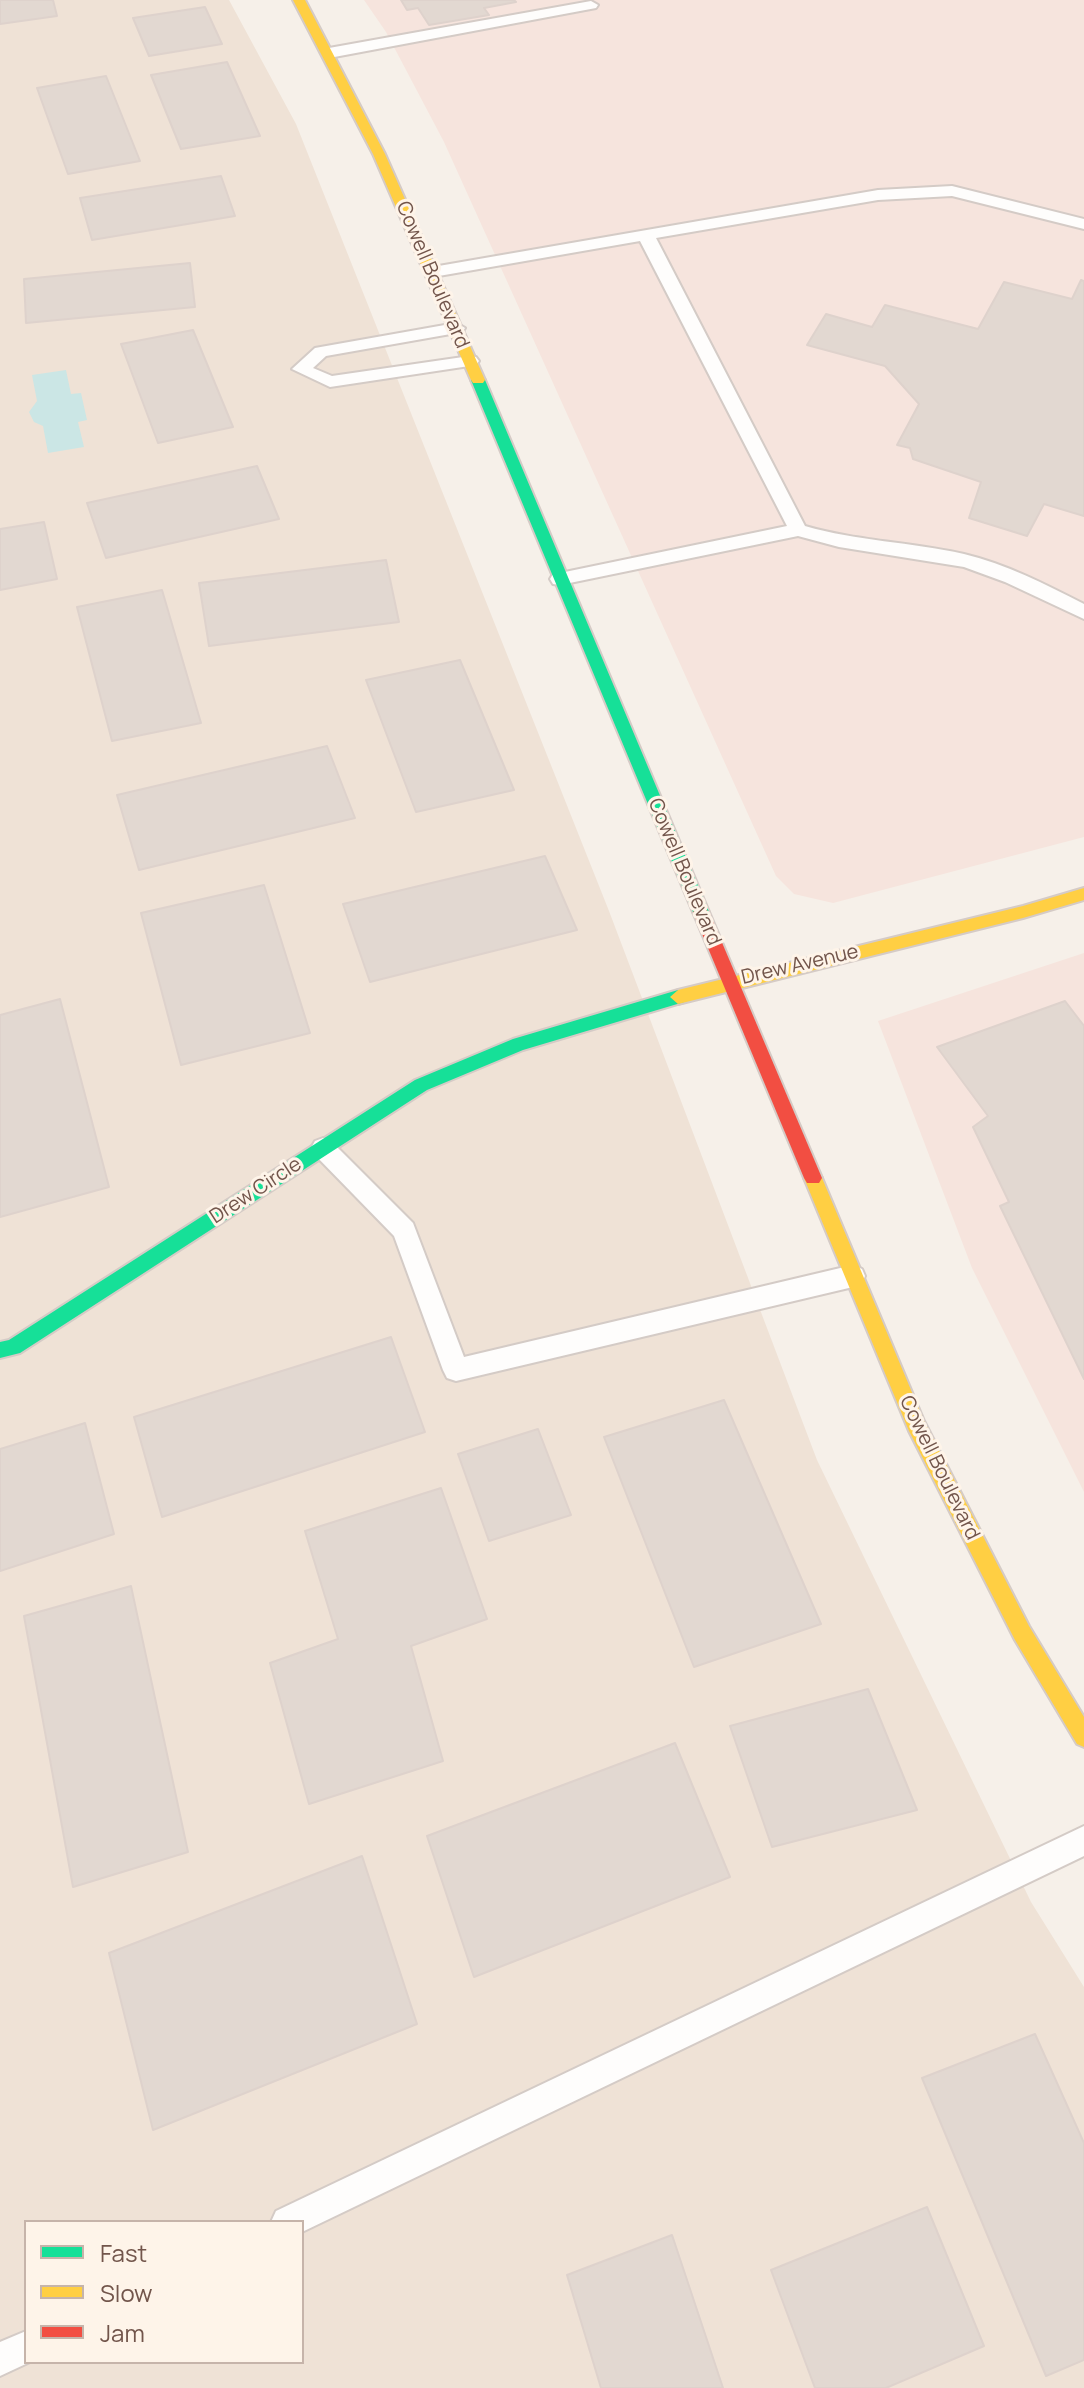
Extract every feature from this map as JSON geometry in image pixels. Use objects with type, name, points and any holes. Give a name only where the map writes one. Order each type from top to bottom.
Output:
[{"type":"main road","name":"Cowell Boulevard","points":[[299,0],[329,53],[433,272],[916,1425],[1022,1633],[1084,1737]]},
{"type":"main road","name":"Drew Avenue","points":[[519,1044],[730,982],[1023,912],[1084,894]]},
{"type":"main road","name":"Drew Circle","points":[[0,1350],[13,1347],[421,1085],[519,1044]]},
{"type":"lane","points":[[329,53],[591,5]]},
{"type":"lane","points":[[433,272],[878,195],[952,191],[1084,224]]},
{"type":"lane","points":[[645,234],[798,530]]},
{"type":"lane","points":[[456,328],[321,352],[301,369],[330,382],[470,361]]},
{"type":"lane","points":[[560,579],[798,530],[830,541],[966,561],[1014,578],[1084,612]]},
{"type":"lane","points":[[323,1148],[404,1230],[456,1370],[853,1276]]},
{"type":"lane","points":[[291,2220],[1084,1841]]},
{"type":"lane","points":[[0,2359],[24,2348]]},
{"type":"shaded area","points":[[0,0],[229,0],[296,124],[609,911],[817,1460],[1031,1902],[1084,1987],[1084,2388],[0,2388]]},
{"type":"shaded area","points":[[364,0],[1084,0],[1084,837],[833,903],[794,894],[776,876],[444,142],[386,32]]},
{"type":"shaded area","points":[[1084,953],[1084,1492],[972,1268],[878,1021]]},
{"type":"water","points":[[66,370],[71,394],[81,393],[87,420],[78,422],[84,447],[48,453],[43,426],[34,422],[29,412],[37,401],[32,375]]},
{"type":"building","points":[[0,0],[53,0],[57,16],[0,24]]},
{"type":"building","points":[[401,0],[516,2],[484,8],[489,15],[429,25],[418,8],[407,10]]},
{"type":"building","points":[[205,7],[222,44],[149,56],[133,18]]},
{"type":"building","points":[[227,62],[260,136],[181,149],[151,75]]},
{"type":"building","points":[[106,76],[140,161],[68,174],[37,88]]},
{"type":"building","points":[[221,176],[235,216],[92,240],[80,198]]},
{"type":"building","points":[[190,263],[195,307],[26,323],[24,279]]},
{"type":"building","points":[[1081,280],[1084,281],[1084,516],[1044,504],[1027,536],[969,518],[981,482],[913,459],[910,448],[897,445],[919,404],[885,366],[807,345],[826,314],[872,327],[885,305],[978,329],[1004,282],[1072,299]]},
{"type":"building","points":[[193,330],[233,427],[158,443],[121,344]]},
{"type":"building","points":[[257,466],[279,519],[106,558],[87,503]]},
{"type":"building","points":[[44,522],[57,579],[0,590],[0,529]]},
{"type":"building","points":[[386,560],[399,622],[209,646],[199,583]]},
{"type":"building","points":[[162,590],[201,723],[112,741],[77,607]]},
{"type":"building","points":[[460,660],[514,790],[416,812],[366,680]]},
{"type":"building","points":[[327,746],[355,818],[139,870],[117,795]]},
{"type":"building","points":[[545,856],[577,930],[370,982],[343,904]]},
{"type":"building","points":[[264,885],[310,1033],[181,1065],[141,913]]},
{"type":"building","points":[[60,999],[109,1187],[0,1217],[0,1015]]},
{"type":"building","points":[[1065,1001],[1084,1026],[1084,1379],[1000,1206],[1009,1202],[973,1127],[988,1116],[937,1047]]},
{"type":"building","points":[[391,1337],[425,1432],[162,1517],[134,1417]]},
{"type":"building","points":[[724,1400],[821,1624],[694,1667],[604,1437]]},
{"type":"building","points":[[85,1423],[114,1534],[0,1571],[0,1449]]},
{"type":"building","points":[[538,1429],[571,1515],[489,1541],[458,1454]]},
{"type":"building","points":[[441,1488],[487,1619],[411,1646],[443,1761],[309,1804],[270,1663],[338,1639],[305,1531]]},
{"type":"building","points":[[131,1586],[188,1852],[73,1887],[24,1616]]},
{"type":"building","points":[[868,1689],[917,1810],[772,1847],[730,1726]]},
{"type":"building","points":[[675,1743],[730,1877],[474,1977],[427,1836]]},
{"type":"building","points":[[362,1856],[417,2024],[153,2130],[109,1953]]},
{"type":"building","points":[[1035,2034],[1084,2143],[1084,2360],[1046,2376],[922,2078]]},
{"type":"building","points":[[927,2207],[984,2346],[886,2388],[815,2388],[771,2270]]},
{"type":"building","points":[[672,2235],[723,2388],[601,2388],[567,2275]]},
{"type":"traffic: fast","points":[[478,380],[701,912]]},
{"type":"traffic: fast","points":[[0,1350],[13,1347],[421,1085],[519,1044],[678,997]]},
{"type":"traffic: slow","points":[[299,0],[379,154],[478,380]]},
{"type":"traffic: slow","points":[[678,997],[1023,912],[1084,894]]},
{"type":"traffic: slow","points":[[813,1178],[916,1425],[1022,1633],[1084,1737]]},
{"type":"traffic: jam","points":[[701,912],[813,1178]]}]
